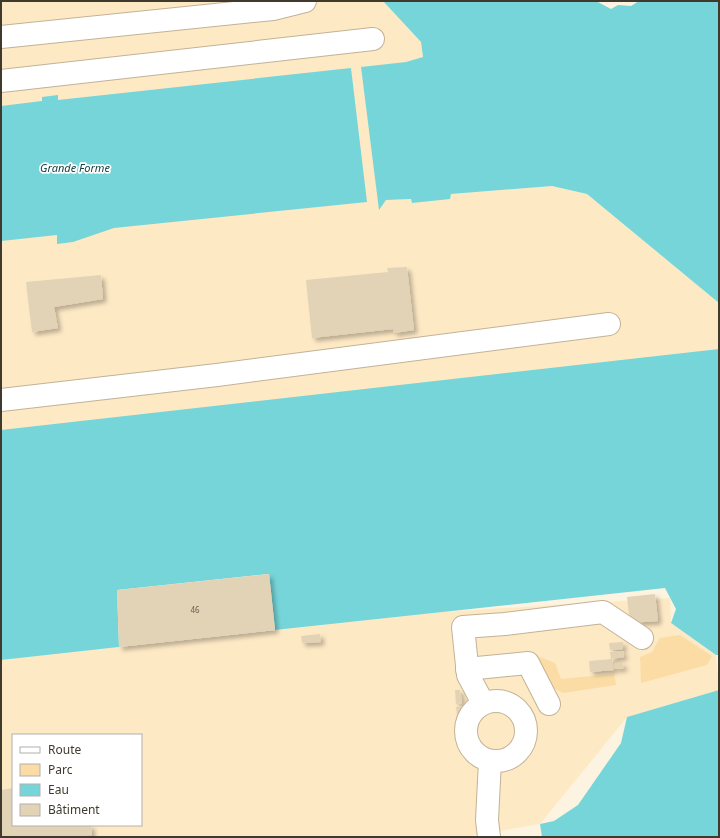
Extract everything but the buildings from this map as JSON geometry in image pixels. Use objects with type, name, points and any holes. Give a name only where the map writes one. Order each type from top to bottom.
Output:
[{"type":"lane","points":[[1,37],[305,1]]},
{"type":"lane","points":[[1,81],[373,39]]},
{"type":"lane","points":[[1,400],[217,375],[609,324]]},
{"type":"lane","points":[[484,703],[468,675],[463,627],[505,624],[603,612],[642,638]]},
{"type":"lane","points":[[467,669],[528,663],[549,704]]},
{"type":"lane","points":[[493,701],[504,702],[517,710],[525,723],[526,733],[523,743],[518,752],[510,758],[500,761],[490,761],[481,758],[473,752],[468,744],[466,725],[475,709],[484,703],[493,701]]},
{"type":"lane","points":[[489,837],[487,820],[490,761]]},
{"type":"shaded area","points":[[1,1],[383,1],[421,42],[423,58],[406,62],[379,210],[386,200],[411,199],[412,203],[450,194],[552,186],[587,194],[719,303],[719,349],[1,447]]},
{"type":"shaded area","points":[[670,598],[671,623],[716,655],[719,690],[627,717],[540,824],[465,837],[1,837],[1,660],[442,612]]},
{"type":"green space","points":[[680,635],[712,656],[707,665],[641,683],[640,657],[652,652],[660,638]]},
{"type":"green space","points":[[535,655],[555,663],[561,679],[614,674],[616,685],[563,693],[550,686]]},
{"type":"water","points":[[383,1],[596,1],[611,9],[618,5],[631,6],[639,1],[719,1],[719,303],[587,194],[552,186],[451,194],[450,199],[412,203],[411,199],[386,200],[379,210],[361,67],[406,62],[423,57],[421,42]]},
{"type":"water","name":"Grande Forme","points":[[351,68],[367,202],[114,228],[73,242],[57,244],[57,235],[1,241],[1,106],[42,101],[42,97],[58,95],[58,100]]},
{"type":"water","points":[[719,349],[719,655],[716,655],[671,623],[676,609],[665,588],[275,630],[269,574],[117,590],[119,647],[1,660],[1,430]]},
{"type":"water","points":[[719,690],[719,837],[542,837],[540,824],[554,821],[578,805],[621,743],[627,717]]}]
